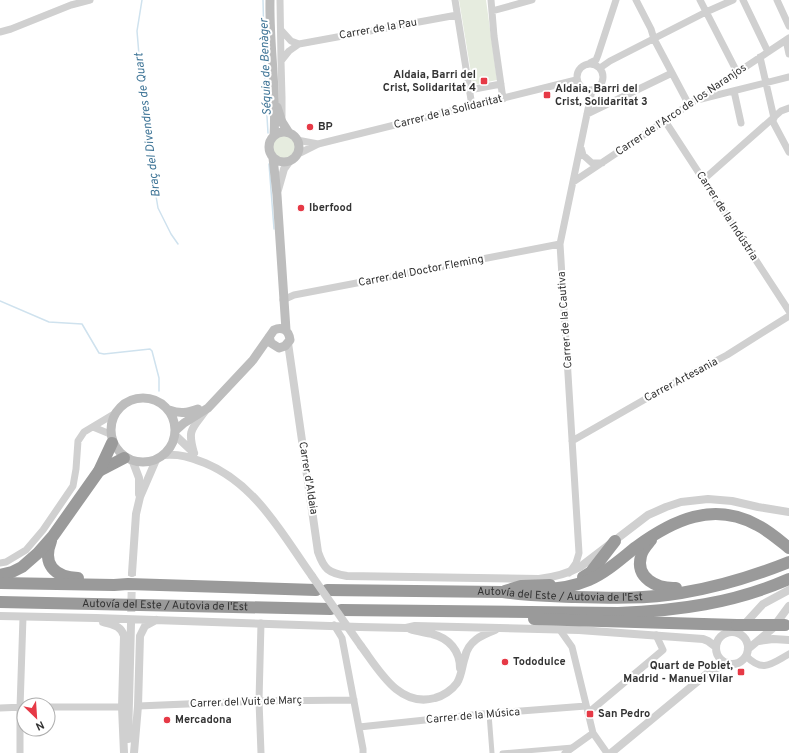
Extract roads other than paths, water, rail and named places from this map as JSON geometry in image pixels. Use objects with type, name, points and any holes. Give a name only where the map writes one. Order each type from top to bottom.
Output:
[{"type":"highway","points":[[0,575],[12,572],[31,561],[53,536],[100,471],[111,439]]},
{"type":"highway","points":[[100,471],[129,460]]},
{"type":"highway","points":[[516,588],[548,589],[590,580],[647,539],[669,526],[691,517],[703,515],[723,514],[741,518],[758,525],[785,545]]},
{"type":"highway","points":[[655,535],[641,554],[640,568],[643,575],[649,582],[663,588],[683,587],[697,590]]},
{"type":"highway","points":[[53,536],[48,549],[48,556],[49,563],[57,573],[73,578],[130,578]]},
{"type":"highway","points":[[503,592],[521,586],[566,583],[584,577],[591,572],[615,541]]},
{"type":"highway","name":"Autovía del Este / Autovia de l'Est","points":[[0,583],[114,585],[130,578],[322,590],[503,592],[521,595],[628,597],[681,593],[697,590],[742,579],[789,562]]},
{"type":"highway","name":"Autovía del Este / Autovia de l'Est","points":[[0,602],[336,610],[449,612],[478,610],[618,613],[676,610],[704,605],[760,590],[789,579]]},
{"type":"highway","points":[[449,612],[470,617],[736,629],[787,625]]},
{"type":"main road","points":[[253,360],[267,351],[282,346],[290,336],[286,330],[277,195],[273,158],[269,150],[269,145],[274,136],[270,0]]},
{"type":"main road","points":[[273,96],[282,122],[289,133],[298,140],[300,147],[298,154],[289,162],[283,163],[273,158]]},
{"type":"main road","points":[[274,136],[281,132],[289,133]]},
{"type":"main road","points":[[175,433],[184,422],[208,408],[253,360],[271,332],[276,328],[283,298]]},
{"type":"main road","points":[[276,328],[286,330]]},
{"type":"main road","points":[[269,337],[271,343],[282,346]]},
{"type":"main road","points":[[169,410],[174,422],[175,433],[173,443],[160,458],[145,463],[129,460],[117,451],[111,439],[112,420],[114,414],[124,404],[136,398],[149,398],[162,404],[169,410],[181,414],[187,413],[216,399]]},
{"type":"street","points":[[0,32],[71,4],[90,0]]},
{"type":"street","points":[[280,0],[282,122]]},
{"type":"street","points":[[455,0],[472,106]]},
{"type":"street","points":[[491,0],[494,36],[503,99]]},
{"type":"street","points":[[492,11],[532,0]]},
{"type":"street","points":[[595,65],[616,0]]},
{"type":"street","points":[[636,0],[688,105]]},
{"type":"street","points":[[700,0],[737,72]]},
{"type":"street","points":[[595,65],[603,74],[599,87],[592,90],[582,88],[576,80],[576,74],[579,68],[584,64],[595,65],[610,61],[706,12],[733,0]]},
{"type":"street","points":[[744,0],[768,52]]},
{"type":"street","points":[[777,0],[789,26]]},
{"type":"street","name":"Carrer de la Pau","points":[[299,44],[457,15]]},
{"type":"street","points":[[280,29],[291,41],[299,44]]},
{"type":"street","points":[[788,39],[789,54]]},
{"type":"street","name":"Carrer de l'Arco de los Naranjos","points":[[573,182],[788,39]]},
{"type":"street","points":[[281,61],[289,51],[299,44]]},
{"type":"street","points":[[760,57],[773,119],[786,140],[789,152]]},
{"type":"street","points":[[587,114],[672,73]]},
{"type":"street","points":[[697,100],[734,92],[789,77]]},
{"type":"street","name":"Carrer de la Solidaritat","points":[[298,154],[318,144],[576,80]]},
{"type":"street","points":[[721,83],[723,94]]},
{"type":"street","points":[[470,90],[501,84]]},
{"type":"street","name":"Carrer de la Cautiva","points":[[580,553],[560,244],[592,90]]},
{"type":"street","points":[[734,92],[742,122]]},
{"type":"street","points":[[703,180],[781,111],[789,108]]},
{"type":"street","name":"Carrer de la Indústria","points":[[665,121],[789,311]]},
{"type":"street","name":"Carrer de la Solidaritat","points":[[298,140],[318,144]]},
{"type":"street","points":[[581,146],[583,155],[587,159],[592,163],[602,163]]},
{"type":"street","points":[[277,195],[282,173],[289,162]]},
{"type":"street","name":"Carrer del Doctor Fleming","points":[[283,298],[560,244]]},
{"type":"street","name":"Carrer Artesania","points":[[572,441],[670,385],[727,355],[789,316]]},
{"type":"street","name":"Carrer d'Aldaia","points":[[282,346],[290,364],[318,552],[322,564],[327,570],[346,576],[539,579],[555,577],[568,574],[580,568],[632,526],[648,515],[666,507],[694,500],[708,499],[732,501],[789,512]]},
{"type":"street","points":[[194,453],[190,433],[193,426],[208,408]]},
{"type":"street","points":[[0,563],[6,562],[26,550],[43,530],[73,486],[78,441],[84,432],[114,414]]},
{"type":"street","points":[[93,427],[111,439]]},
{"type":"street","points":[[175,433],[194,453],[235,480],[258,500],[361,646],[390,684],[398,692],[412,699],[430,700],[438,698],[457,683],[470,644],[484,634],[497,629]]},
{"type":"street","points":[[140,496],[160,458],[178,454],[212,466]]},
{"type":"street","points":[[129,460],[139,478],[140,496],[134,531],[130,578]]},
{"type":"street","points":[[568,574],[576,563],[580,553],[588,557],[598,554]]},
{"type":"street","points":[[709,672],[717,651],[717,642],[721,635],[736,629],[763,604],[789,590]]},
{"type":"street","points":[[0,616],[334,625],[360,627],[406,628],[415,626],[617,632],[703,639],[708,641],[717,651],[722,660],[733,665],[737,664],[758,641],[772,629],[789,606]]},
{"type":"street","points":[[22,697],[23,617]]},
{"type":"street","points":[[96,618],[104,623],[111,623],[116,626],[123,632],[124,636],[122,707],[124,753]]},
{"type":"street","points":[[133,753],[138,706],[140,636],[145,626],[157,620]]},
{"type":"street","points":[[261,623],[259,701],[261,753]]},
{"type":"street","points":[[124,753],[128,738],[131,624]]},
{"type":"street","points":[[334,625],[342,638],[359,727],[362,752]]},
{"type":"street","points":[[342,638],[345,631],[360,627]]},
{"type":"street","points":[[406,628],[431,633],[448,641],[458,654],[460,663],[459,676]]},
{"type":"street","points":[[736,629],[745,640],[747,653],[753,663],[760,666],[769,664],[789,654]]},
{"type":"street","points":[[560,630],[572,647],[592,734],[607,753]]},
{"type":"street","points":[[587,710],[663,650],[656,635]]},
{"type":"street","points":[[758,641],[773,639],[789,640]]},
{"type":"street","points":[[611,753],[709,672],[726,663]]},
{"type":"street","name":"Carrer del Vuit de Març","points":[[138,706],[259,701],[354,700]]},
{"type":"street","points":[[56,707],[122,707]]},
{"type":"street","points":[[0,708],[16,708]]},
{"type":"street","name":"Carrer de la Música","points":[[359,727],[489,714],[587,710]]},
{"type":"street","points":[[489,714],[492,753]]},
{"type":"street","points":[[565,753],[592,734]]},
{"type":"street","points":[[20,753],[21,737]]},
{"type":"street","points":[[128,738],[133,753]]},
{"type":"street","points":[[502,753],[574,747]]},
{"type":"waterway","name":"Braç del Divendres de Quart","points":[[142,0],[137,31],[143,103],[153,178],[158,208],[171,234],[178,244]]},
{"type":"waterway","name":"Séquia de Benàger","points":[[263,0],[268,133]]},
{"type":"waterway","name":"Séquia de Benàger","points":[[269,164],[274,229]]},
{"type":"waterway","points":[[0,301],[49,322],[82,324],[99,353],[104,354],[150,349],[152,351],[159,378],[159,391]]},
{"type":"tunnel","points":[[131,624],[132,573]]},
{"type":"place","name":"Aldaia, Barri del Crist, Solidaritat 4","points":[[484,81]]},
{"type":"place","name":"Aldaia, Barri del Crist, Solidaritat 3","points":[[547,95]]},
{"type":"place","name":"BP","points":[[310,127]]},
{"type":"place","name":"Iberfood","points":[[301,208]]},
{"type":"place","name":"Tododulce","points":[[505,662]]},
{"type":"place","name":"Quart de Poblet, Madrid - Manuel Vilar","points":[[741,672]]},
{"type":"place","name":"San Pedro","points":[[590,714]]},
{"type":"place","name":"Mercadona","points":[[167,720]]}]
